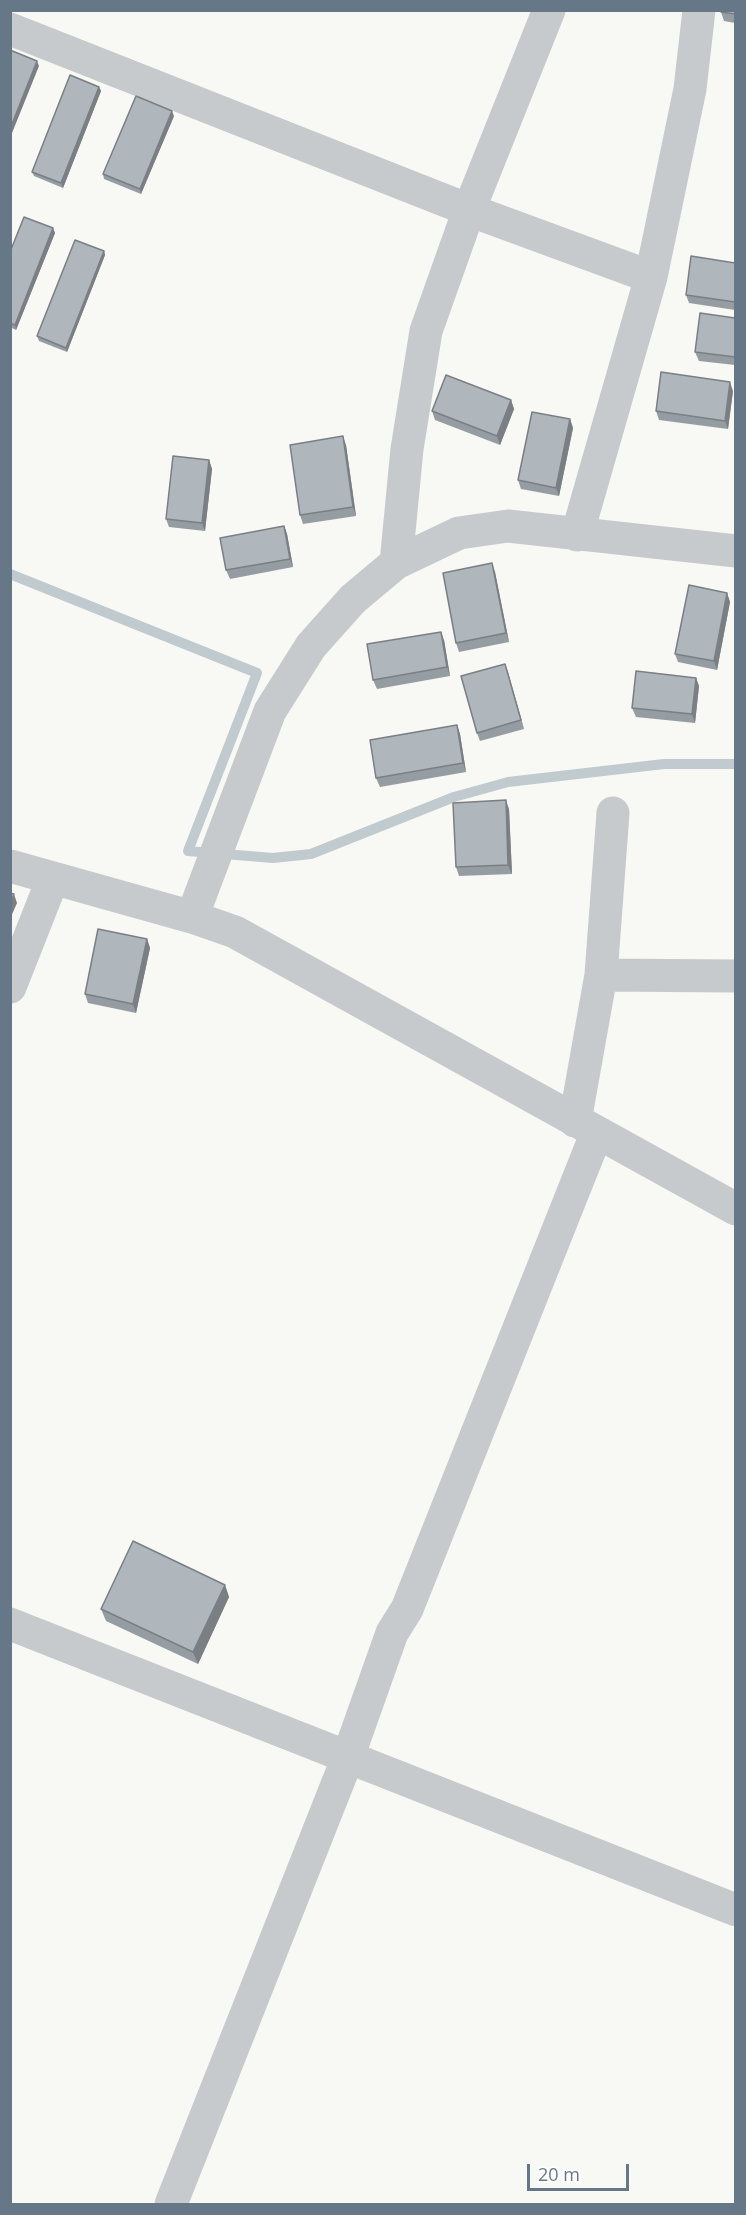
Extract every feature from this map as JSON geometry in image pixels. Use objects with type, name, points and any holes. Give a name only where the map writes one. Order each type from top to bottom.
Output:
[{"type":"street","points":[[396,563],[408,448],[426,331],[469,210],[549,10]]},
{"type":"street","points":[[577,534],[651,277],[690,89],[699,10]]},
{"type":"street","points":[[10,29],[469,210],[651,277]]},
{"type":"street","points":[[192,917],[270,711],[311,646],[353,599],[396,563],[459,533],[508,526],[735,551]]},
{"type":"street","points":[[171,2205],[348,1757],[392,1633],[407,1609],[586,1126],[601,975],[613,813]]},
{"type":"street","points":[[10,866],[192,917],[235,932],[735,1209]]},
{"type":"street","points":[[10,987],[53,878]]},
{"type":"street","points":[[601,975],[735,975]]},
{"type":"street","points":[[10,1624],[735,1910]]},
{"type":"building","points":[[721,10],[735,10],[735,14],[721,12]]},
{"type":"building","points":[[10,50],[37,61],[10,129]]},
{"type":"building","points":[[70,75],[99,87],[61,183],[32,172]]},
{"type":"building","points":[[136,96],[172,111],[140,189],[103,174]]},
{"type":"building","points":[[24,217],[53,228],[15,325],[10,323],[10,252]]},
{"type":"building","points":[[75,240],[104,251],[66,348],[37,336]]},
{"type":"building","points":[[691,256],[735,263],[735,302],[686,295]]},
{"type":"building","points":[[700,313],[735,318],[735,357],[695,352]]},
{"type":"building","points":[[661,372],[730,382],[725,421],[656,411]]},
{"type":"building","points":[[446,375],[511,400],[497,436],[432,411]]},
{"type":"building","points":[[532,412],[570,419],[556,488],[518,480]]},
{"type":"building","points":[[343,436],[353,507],[300,515],[290,445]]},
{"type":"building","points":[[173,456],[209,460],[202,523],[166,519]]},
{"type":"building","points":[[284,526],[290,559],[226,570],[220,538]]},
{"type":"building","points":[[492,563],[506,633],[456,643],[443,573]]},
{"type":"building","points":[[689,585],[727,593],[714,661],[675,654]]},
{"type":"building","points":[[441,632],[447,667],[373,680],[367,644]]},
{"type":"building","points":[[505,664],[521,720],[477,733],[461,676]]},
{"type":"building","points":[[636,671],[696,678],[692,714],[632,708]]},
{"type":"building","points":[[457,725],[463,763],[376,778],[370,740]]},
{"type":"building","points":[[506,800],[508,865],[456,867],[453,803]]},
{"type":"building","points":[[98,929],[147,939],[133,1004],[85,994]]},
{"type":"building","points":[[133,1541],[225,1585],[193,1652],[101,1609]]},
{"type":"waterway","points":[[10,574],[257,673],[188,851],[273,858],[311,854],[454,797],[508,782],[664,764],[736,764]]}]
